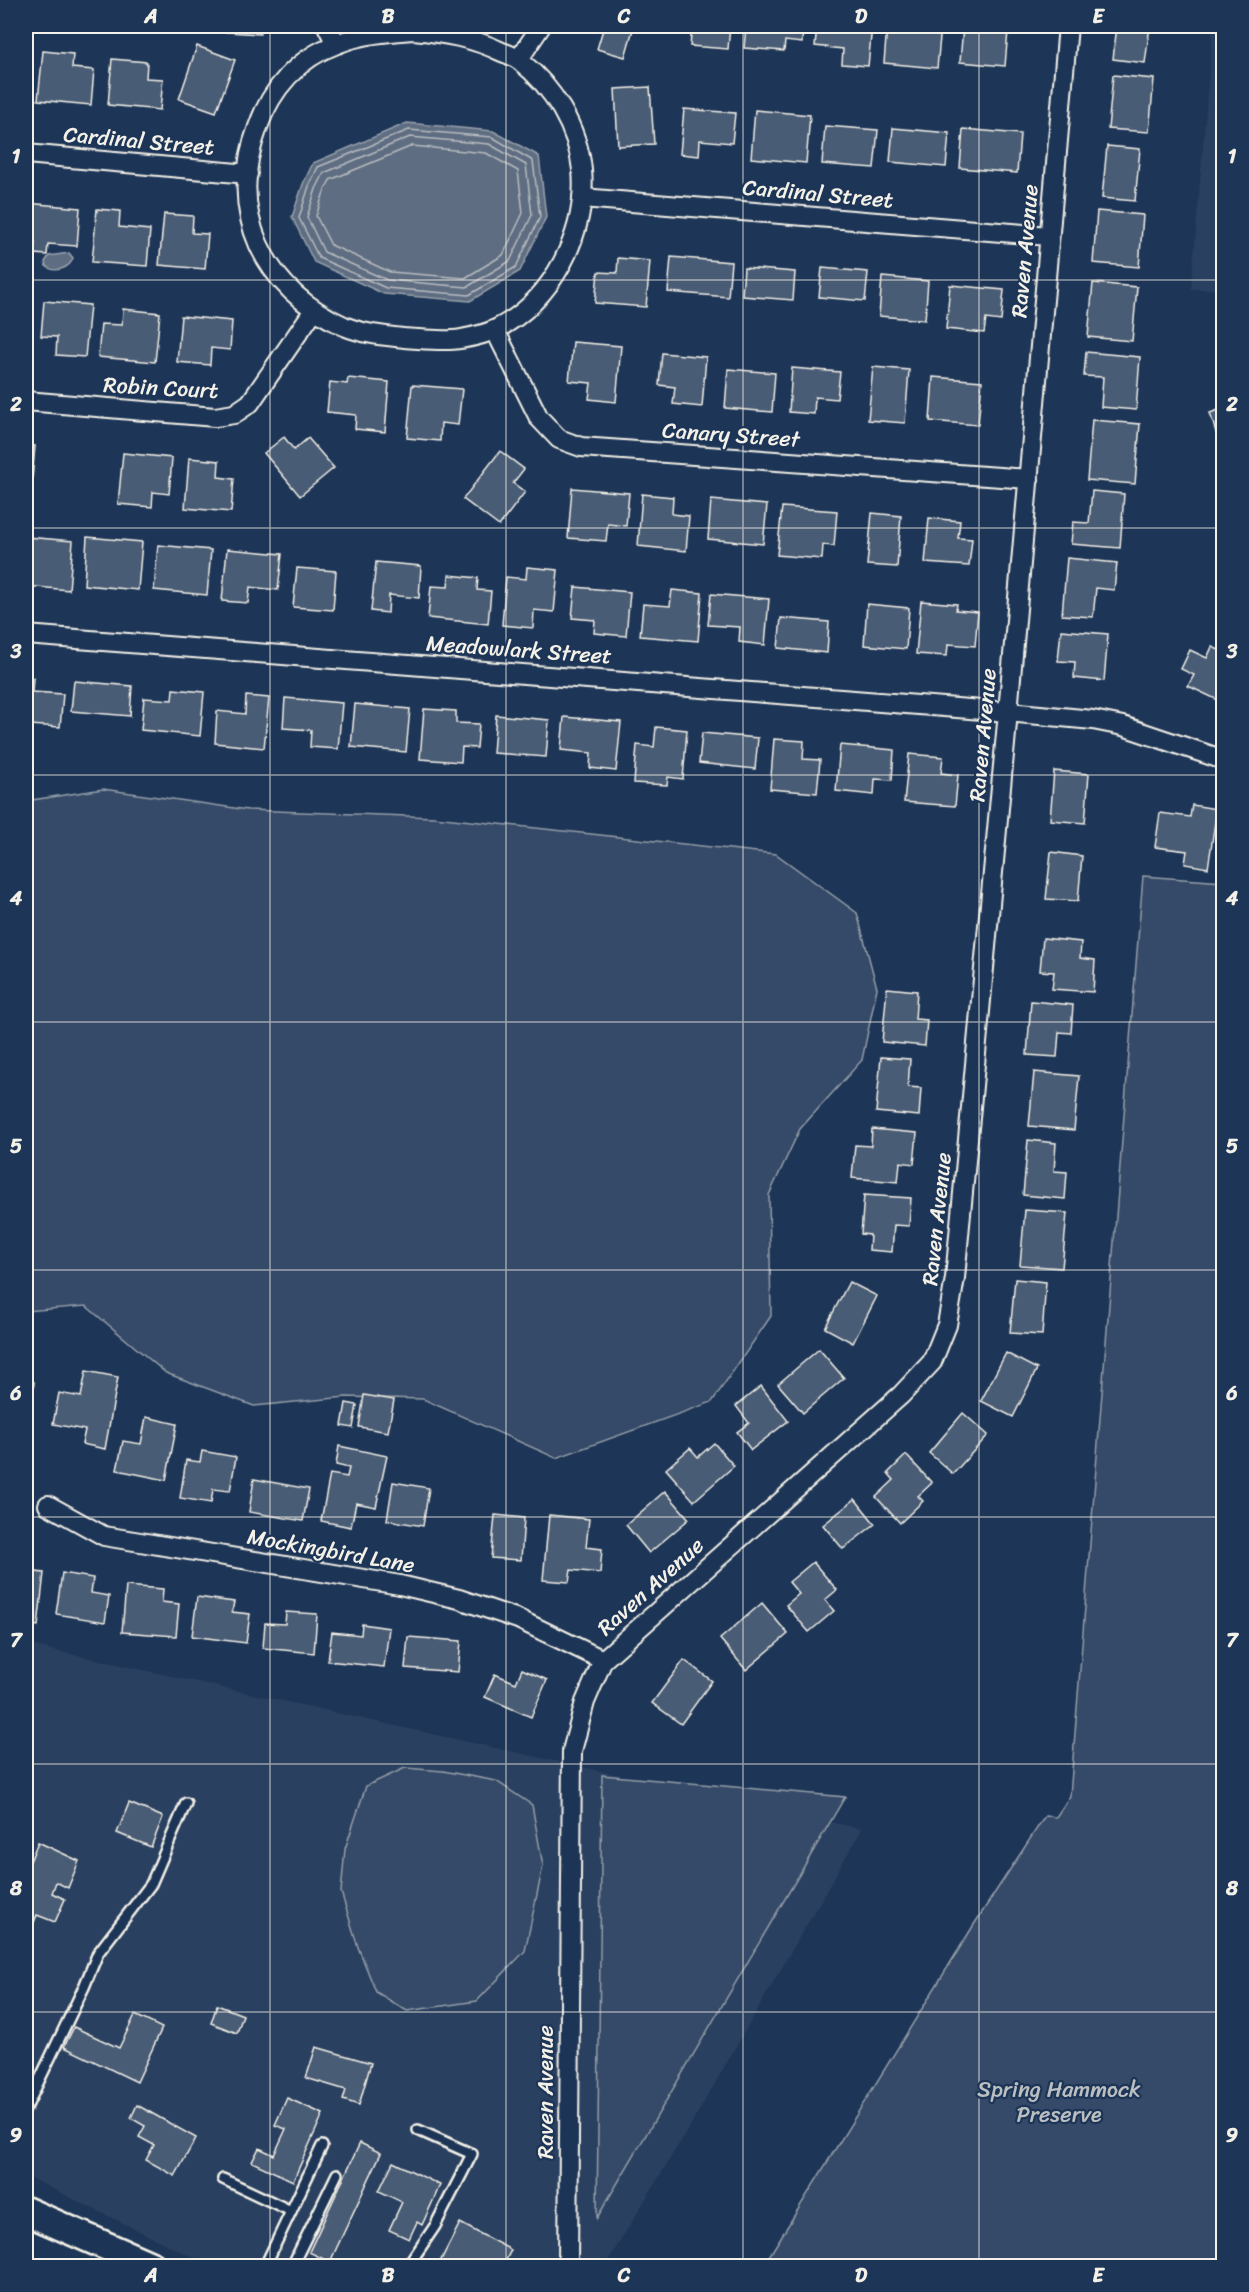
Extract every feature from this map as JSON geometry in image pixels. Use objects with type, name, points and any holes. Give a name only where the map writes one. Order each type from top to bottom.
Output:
[{"type":"main road","points":[[26,2211],[152,2266]]},
{"type":"street","points":[[327,26],[336,44]]},
{"type":"street","points":[[519,59],[541,26]]},
{"type":"street","name":"Raven Avenue","points":[[568,2266],[572,1752],[585,1702],[603,1660],[901,1395],[932,1362],[947,1325],[955,1278],[1008,711],[1068,26]]},
{"type":"street","points":[[412,30],[453,34],[483,42],[519,59],[547,87],[566,116],[582,170],[582,198],[574,237],[559,267],[542,292],[522,312],[495,330],[459,339],[427,340],[379,336],[346,327],[314,310],[292,293],[270,267],[257,245],[247,208],[248,174],[251,145],[262,114],[279,84],[307,60],[336,44],[376,33],[412,30]]},
{"type":"street","name":"Cardinal Street","points":[[26,154],[248,174]]},
{"type":"street","name":"Cardinal Street","points":[[582,198],[1049,236]]},
{"type":"street","name":"Robin Court","points":[[26,401],[215,417],[234,414],[250,403],[314,310]]},
{"type":"street","name":"Canary Street","points":[[495,330],[539,418],[559,439],[581,447],[1029,480]]},
{"type":"street","name":"Meadowlark Street","points":[[26,635],[1008,711],[1093,720],[1123,726],[1224,760]]},
{"type":"street","name":"Mockingbird Lane","points":[[48,1505],[104,1536],[400,1585],[459,1599],[518,1618],[603,1660]]},
{"type":"lane","points":[[26,2108],[98,1953],[151,1884],[186,1803]]},
{"type":"lane","points":[[408,2266],[435,2226],[472,2154],[418,2130]]},
{"type":"lane","points":[[265,2266],[322,2146]]},
{"type":"lane","points":[[306,2266],[295,2260],[337,2174]]},
{"type":"lane","points":[[223,2179],[291,2211]]},
{"type":"shaded area","points":[[1213,26],[1224,26],[1223,289],[1191,289]]},
{"type":"shaded area","points":[[26,1644],[862,1829],[696,2116],[605,2266],[211,2266],[26,2176]]},
{"type":"green space","points":[[103,789],[248,810],[434,817],[776,854],[857,913],[877,988],[862,1060],[800,1129],[769,1195],[771,1316],[712,1402],[556,1458],[423,1399],[346,1397],[254,1406],[166,1373],[86,1306],[26,1311],[26,801]]},
{"type":"green space","name":"Spring Hammock Preserve","points":[[1143,876],[1223,882],[1223,2266],[763,2266],[975,1923],[1045,1816],[1056,1817],[1070,1796]]},
{"type":"green space","points":[[405,1768],[443,1771],[496,1781],[532,1805],[543,1866],[525,1951],[477,2001],[407,2011],[376,1992],[358,1947],[341,1892],[345,1849],[366,1786]]},
{"type":"green space","points":[[602,1775],[845,1797],[597,2218]]},
{"type":"water","points":[[407,123],[493,131],[539,156],[546,217],[520,271],[470,301],[384,294],[314,262],[292,217],[313,163]]},
{"type":"water","points":[[69,253],[73,258],[66,267],[54,270],[46,266],[45,262],[49,256]]},
{"type":"building","points":[[212,26],[260,26],[260,34],[212,31]]},
{"type":"building","points":[[604,26],[634,26],[625,57],[597,49]]},
{"type":"building","points":[[692,26],[730,26],[728,49],[690,46]]},
{"type":"building","points":[[746,26],[803,26],[802,43],[785,41],[784,51],[744,48]]},
{"type":"building","points":[[817,26],[872,26],[868,66],[842,64],[843,49],[815,46]]},
{"type":"building","points":[[887,26],[941,27],[937,68],[884,63]]},
{"type":"building","points":[[1117,26],[1150,26],[1145,63],[1113,59]]},
{"type":"building","points":[[963,27],[1008,31],[1005,66],[960,62]]},
{"type":"building","points":[[197,46],[235,60],[216,112],[179,99]]},
{"type":"building","points":[[43,51],[73,54],[72,68],[94,70],[91,105],[38,100]]},
{"type":"building","points":[[112,59],[147,62],[146,78],[163,79],[160,110],[108,105]]},
{"type":"building","points":[[1113,75],[1154,79],[1149,132],[1108,129]]},
{"type":"building","points":[[650,87],[654,144],[618,146],[615,89]]},
{"type":"building","points":[[684,109],[735,113],[732,143],[700,140],[699,156],[680,154]]},
{"type":"building","points":[[755,110],[810,115],[806,163],[751,158]]},
{"type":"building","points":[[825,126],[878,130],[874,168],[822,164]]},
{"type":"building","points":[[893,128],[949,133],[946,167],[890,162]]},
{"type":"building","points":[[963,129],[1020,134],[1017,173],[960,168]]},
{"type":"building","points":[[1107,146],[1140,149],[1135,201],[1102,198]]},
{"type":"building","points":[[27,203],[80,208],[77,246],[48,244],[47,255],[34,254],[35,242],[26,242]]},
{"type":"building","points":[[97,209],[120,211],[119,227],[150,230],[147,266],[92,262]]},
{"type":"building","points":[[1097,211],[1143,215],[1139,267],[1093,263]]},
{"type":"building","points":[[164,214],[193,216],[192,233],[208,234],[205,269],[159,265]]},
{"type":"building","points":[[671,257],[731,262],[728,297],[668,292]]},
{"type":"building","points":[[618,258],[650,261],[646,307],[595,303],[598,272],[617,273]]},
{"type":"building","points":[[744,268],[795,272],[793,300],[742,296]]},
{"type":"building","points":[[822,268],[868,272],[865,301],[819,297]]},
{"type":"building","points":[[882,277],[928,281],[925,320],[879,316]]},
{"type":"building","points":[[1093,283],[1137,287],[1132,341],[1088,337]]},
{"type":"building","points":[[950,285],[1004,290],[1001,321],[986,319],[984,333],[946,329]]},
{"type":"building","points":[[44,301],[90,305],[85,357],[56,355],[57,337],[41,336]]},
{"type":"building","points":[[123,309],[160,313],[155,362],[98,357],[101,324],[122,325]]},
{"type":"building","points":[[181,316],[232,321],[230,350],[211,348],[210,365],[177,362]]},
{"type":"building","points":[[573,342],[621,346],[616,402],[589,399],[591,383],[569,381]]},
{"type":"building","points":[[1086,352],[1140,357],[1136,410],[1101,407],[1103,377],[1084,376]]},
{"type":"building","points":[[662,353],[706,357],[702,407],[673,404],[675,387],[659,385]]},
{"type":"building","points":[[873,367],[909,370],[905,423],[868,420]]},
{"type":"building","points":[[792,368],[840,372],[837,399],[815,397],[814,414],[789,412]]},
{"type":"building","points":[[728,369],[775,373],[772,412],[725,408]]},
{"type":"building","points":[[933,377],[982,381],[978,425],[930,421]]},
{"type":"building","points":[[348,378],[389,382],[385,432],[355,429],[356,415],[327,412],[330,382],[347,384]]},
{"type":"building","points":[[412,385],[462,389],[458,425],[441,423],[440,441],[407,438]]},
{"type":"building","points":[[1224,408],[1224,458],[1210,413]]},
{"type":"building","points":[[1092,420],[1140,424],[1135,484],[1087,480]]},
{"type":"building","points":[[284,437],[294,450],[308,438],[334,468],[300,496],[264,453]]},
{"type":"building","points":[[26,445],[35,446],[31,491],[26,491]]},
{"type":"building","points":[[500,451],[524,469],[513,483],[525,492],[499,526],[463,499]]},
{"type":"building","points":[[123,453],[172,458],[169,494],[153,492],[152,507],[118,504]]},
{"type":"building","points":[[189,458],[219,461],[218,477],[234,479],[231,512],[185,508]]},
{"type":"building","points":[[572,488],[629,493],[626,526],[608,524],[606,541],[568,538]]},
{"type":"building","points":[[1092,491],[1124,494],[1120,548],[1071,544],[1073,522],[1089,523]]},
{"type":"building","points":[[642,494],[673,497],[672,514],[689,516],[686,551],[638,546]]},
{"type":"building","points":[[711,500],[767,505],[763,544],[708,539]]},
{"type":"building","points":[[782,507],[837,511],[834,546],[823,545],[822,559],[777,555]]},
{"type":"building","points":[[872,513],[901,516],[897,567],[867,565]]},
{"type":"building","points":[[929,518],[960,521],[958,538],[972,539],[969,566],[925,563]]},
{"type":"building","points":[[26,537],[73,541],[69,590],[26,586]]},
{"type":"building","points":[[87,537],[142,542],[138,590],[84,585]]},
{"type":"building","points":[[158,545],[211,550],[207,595],[154,590]]},
{"type":"building","points":[[227,549],[282,554],[278,590],[250,587],[248,603],[222,601]]},
{"type":"building","points":[[1067,558],[1117,563],[1114,590],[1096,588],[1093,617],[1062,615]]},
{"type":"building","points":[[376,562],[421,566],[419,598],[389,595],[388,613],[371,611]]},
{"type":"building","points":[[527,567],[558,570],[554,612],[534,610],[533,628],[502,625],[506,577],[526,579]]},
{"type":"building","points":[[297,568],[336,571],[333,610],[293,607]]},
{"type":"building","points":[[449,575],[478,578],[477,590],[491,591],[488,624],[428,618],[431,586],[448,587]]},
{"type":"building","points":[[575,587],[630,592],[626,636],[594,633],[595,620],[572,618]]},
{"type":"building","points":[[672,590],[702,593],[698,641],[640,636],[643,604],[670,606]]},
{"type":"building","points":[[711,594],[769,599],[765,645],[739,642],[740,627],[708,625]]},
{"type":"building","points":[[921,601],[957,604],[956,610],[978,612],[975,646],[948,644],[947,656],[916,654]]},
{"type":"building","points":[[867,604],[909,608],[906,649],[864,645]]},
{"type":"building","points":[[781,618],[829,622],[827,653],[778,648]]},
{"type":"building","points":[[1061,630],[1108,634],[1104,681],[1074,678],[1075,662],[1058,661]]},
{"type":"building","points":[[1212,647],[1224,652],[1224,694],[1220,701],[1188,686],[1194,675],[1181,669],[1190,650],[1207,658]]},
{"type":"building","points":[[26,677],[33,678],[32,692],[63,694],[60,727],[30,725],[28,739],[26,739]]},
{"type":"building","points":[[74,681],[132,686],[130,716],[71,711]]},
{"type":"building","points":[[173,689],[204,692],[200,736],[141,730],[144,698],[172,700]]},
{"type":"building","points":[[246,696],[269,698],[264,748],[215,743],[217,711],[245,714]]},
{"type":"building","points":[[285,698],[342,703],[338,749],[310,747],[311,730],[283,728]]},
{"type":"building","points":[[355,704],[410,709],[406,752],[351,747]]},
{"type":"building","points":[[424,709],[456,711],[456,723],[479,724],[477,748],[462,747],[461,762],[420,759]]},
{"type":"building","points":[[496,715],[549,720],[546,757],[493,753]]},
{"type":"building","points":[[564,717],[621,722],[616,771],[590,768],[591,753],[561,750]]},
{"type":"building","points":[[656,727],[687,730],[683,779],[668,777],[667,785],[634,783],[637,745],[654,747]]},
{"type":"building","points":[[702,733],[758,738],[755,769],[699,763]]},
{"type":"building","points":[[774,739],[804,741],[803,759],[820,760],[817,793],[770,789]]},
{"type":"building","points":[[840,745],[894,750],[892,780],[875,779],[874,795],[836,791]]},
{"type":"building","points":[[909,754],[943,757],[941,773],[958,775],[955,806],[904,802]]},
{"type":"building","points":[[1054,771],[1089,774],[1085,823],[1050,820]]},
{"type":"building","points":[[1192,805],[1217,809],[1208,868],[1185,864],[1187,851],[1155,847],[1160,813],[1190,817]]},
{"type":"building","points":[[1051,852],[1082,856],[1078,901],[1046,899]]},
{"type":"building","points":[[1043,938],[1081,942],[1080,958],[1095,960],[1093,992],[1052,989],[1054,972],[1040,971]]},
{"type":"building","points":[[887,988],[917,991],[915,1019],[927,1020],[925,1046],[882,1042]]},
{"type":"building","points":[[1031,1001],[1073,1005],[1071,1033],[1059,1032],[1057,1057],[1027,1055]]},
{"type":"building","points":[[881,1057],[910,1059],[908,1087],[921,1088],[919,1116],[876,1112]]},
{"type":"building","points":[[1034,1072],[1079,1076],[1074,1130],[1029,1126]]},
{"type":"building","points":[[872,1129],[917,1133],[914,1164],[900,1162],[898,1182],[852,1178],[855,1145],[871,1146]]},
{"type":"building","points":[[1028,1140],[1056,1143],[1054,1171],[1067,1172],[1065,1199],[1023,1195]]},
{"type":"building","points":[[864,1195],[911,1198],[909,1226],[894,1225],[892,1252],[869,1250],[870,1235],[861,1234]]},
{"type":"building","points":[[1025,1210],[1067,1213],[1062,1268],[1020,1265]]},
{"type":"building","points":[[1015,1279],[1046,1282],[1042,1335],[1010,1333]]},
{"type":"building","points":[[849,1282],[877,1296],[853,1343],[825,1328]]},
{"type":"building","points":[[819,1349],[844,1378],[803,1413],[778,1384]]},
{"type":"building","points":[[1006,1353],[1037,1369],[1013,1417],[981,1401]]},
{"type":"building","points":[[86,1371],[118,1377],[105,1449],[82,1444],[85,1430],[53,1424],[59,1393],[81,1397]]},
{"type":"building","points":[[26,1381],[34,1382],[30,1426],[26,1425]]},
{"type":"building","points":[[761,1386],[788,1421],[751,1450],[737,1432],[749,1423],[736,1406]]},
{"type":"building","points":[[364,1395],[394,1400],[388,1432],[359,1427]]},
{"type":"building","points":[[346,1403],[357,1405],[353,1428],[342,1426]]},
{"type":"building","points":[[963,1413],[988,1435],[953,1474],[929,1453]]},
{"type":"building","points":[[146,1417],[177,1424],[166,1480],[117,1470],[123,1441],[141,1444]]},
{"type":"building","points":[[714,1443],[734,1466],[694,1501],[666,1469],[690,1448],[698,1457]]},
{"type":"building","points":[[339,1446],[387,1456],[376,1507],[356,1503],[351,1527],[321,1521],[330,1474],[347,1477],[349,1468],[336,1465]]},
{"type":"building","points":[[202,1451],[236,1457],[230,1491],[213,1489],[211,1503],[180,1498],[186,1460],[200,1462]]},
{"type":"building","points":[[906,1455],[932,1483],[918,1496],[923,1501],[900,1523],[876,1497],[894,1480],[888,1473]]},
{"type":"building","points":[[254,1479],[309,1489],[303,1521],[249,1512]]},
{"type":"building","points":[[393,1482],[429,1488],[423,1526],[387,1520]]},
{"type":"building","points":[[665,1491],[689,1519],[649,1553],[626,1525]]},
{"type":"building","points":[[855,1499],[875,1524],[843,1549],[823,1525]]},
{"type":"building","points":[[495,1515],[524,1518],[521,1560],[491,1558]]},
{"type":"building","points":[[549,1515],[589,1519],[586,1547],[602,1549],[600,1573],[571,1570],[569,1582],[543,1580]]},
{"type":"building","points":[[813,1562],[837,1590],[825,1600],[834,1611],[809,1632],[786,1605],[799,1594],[789,1582]]},
{"type":"building","points":[[26,1571],[44,1573],[38,1626],[26,1624]]},
{"type":"building","points":[[62,1573],[93,1578],[91,1593],[109,1596],[105,1622],[56,1614]]},
{"type":"building","points":[[126,1586],[163,1589],[162,1602],[179,1604],[176,1636],[122,1632]]},
{"type":"building","points":[[197,1597],[234,1602],[232,1612],[250,1614],[246,1643],[192,1636]]},
{"type":"building","points":[[762,1603],[788,1634],[746,1670],[720,1639]]},
{"type":"building","points":[[286,1612],[317,1614],[314,1653],[263,1648],[265,1623],[285,1624]]},
{"type":"building","points":[[362,1624],[389,1628],[384,1667],[328,1661],[332,1632],[361,1635]]},
{"type":"building","points":[[408,1637],[461,1641],[458,1672],[405,1668]]},
{"type":"building","points":[[684,1660],[712,1681],[681,1724],[652,1703]]},
{"type":"building","points":[[522,1669],[547,1680],[531,1717],[485,1697],[495,1674],[516,1683]]},
{"type":"building","points":[[129,1803],[163,1817],[151,1847],[117,1833]]},
{"type":"building","points":[[38,1842],[79,1861],[68,1888],[56,1882],[52,1893],[65,1899],[55,1922],[37,1915],[26,1942],[26,1871]]},
{"type":"building","points":[[217,2005],[243,2015],[237,2033],[211,2023]]},
{"type":"building","points":[[135,2015],[162,2028],[137,2082],[64,2047],[74,2027],[119,2048]]},
{"type":"building","points":[[316,2047],[371,2063],[359,2105],[343,2100],[346,2090],[306,2078]]},
{"type":"building","points":[[26,2050],[32,2053],[26,2073]]},
{"type":"building","points":[[287,2098],[323,2114],[293,2181],[252,2162],[259,2148],[274,2155],[286,2129],[275,2125]]},
{"type":"building","points":[[137,2105],[196,2138],[175,2176],[146,2160],[154,2145],[139,2137],[145,2126],[131,2118]]},
{"type":"building","points":[[360,2143],[381,2153],[330,2262],[309,2252]]},
{"type":"building","points":[[393,2162],[440,2185],[422,2225],[417,2222],[409,2239],[389,2230],[402,2202],[379,2191]]},
{"type":"building","points":[[460,2223],[511,2250],[503,2266],[448,2266],[440,2262]]}]
